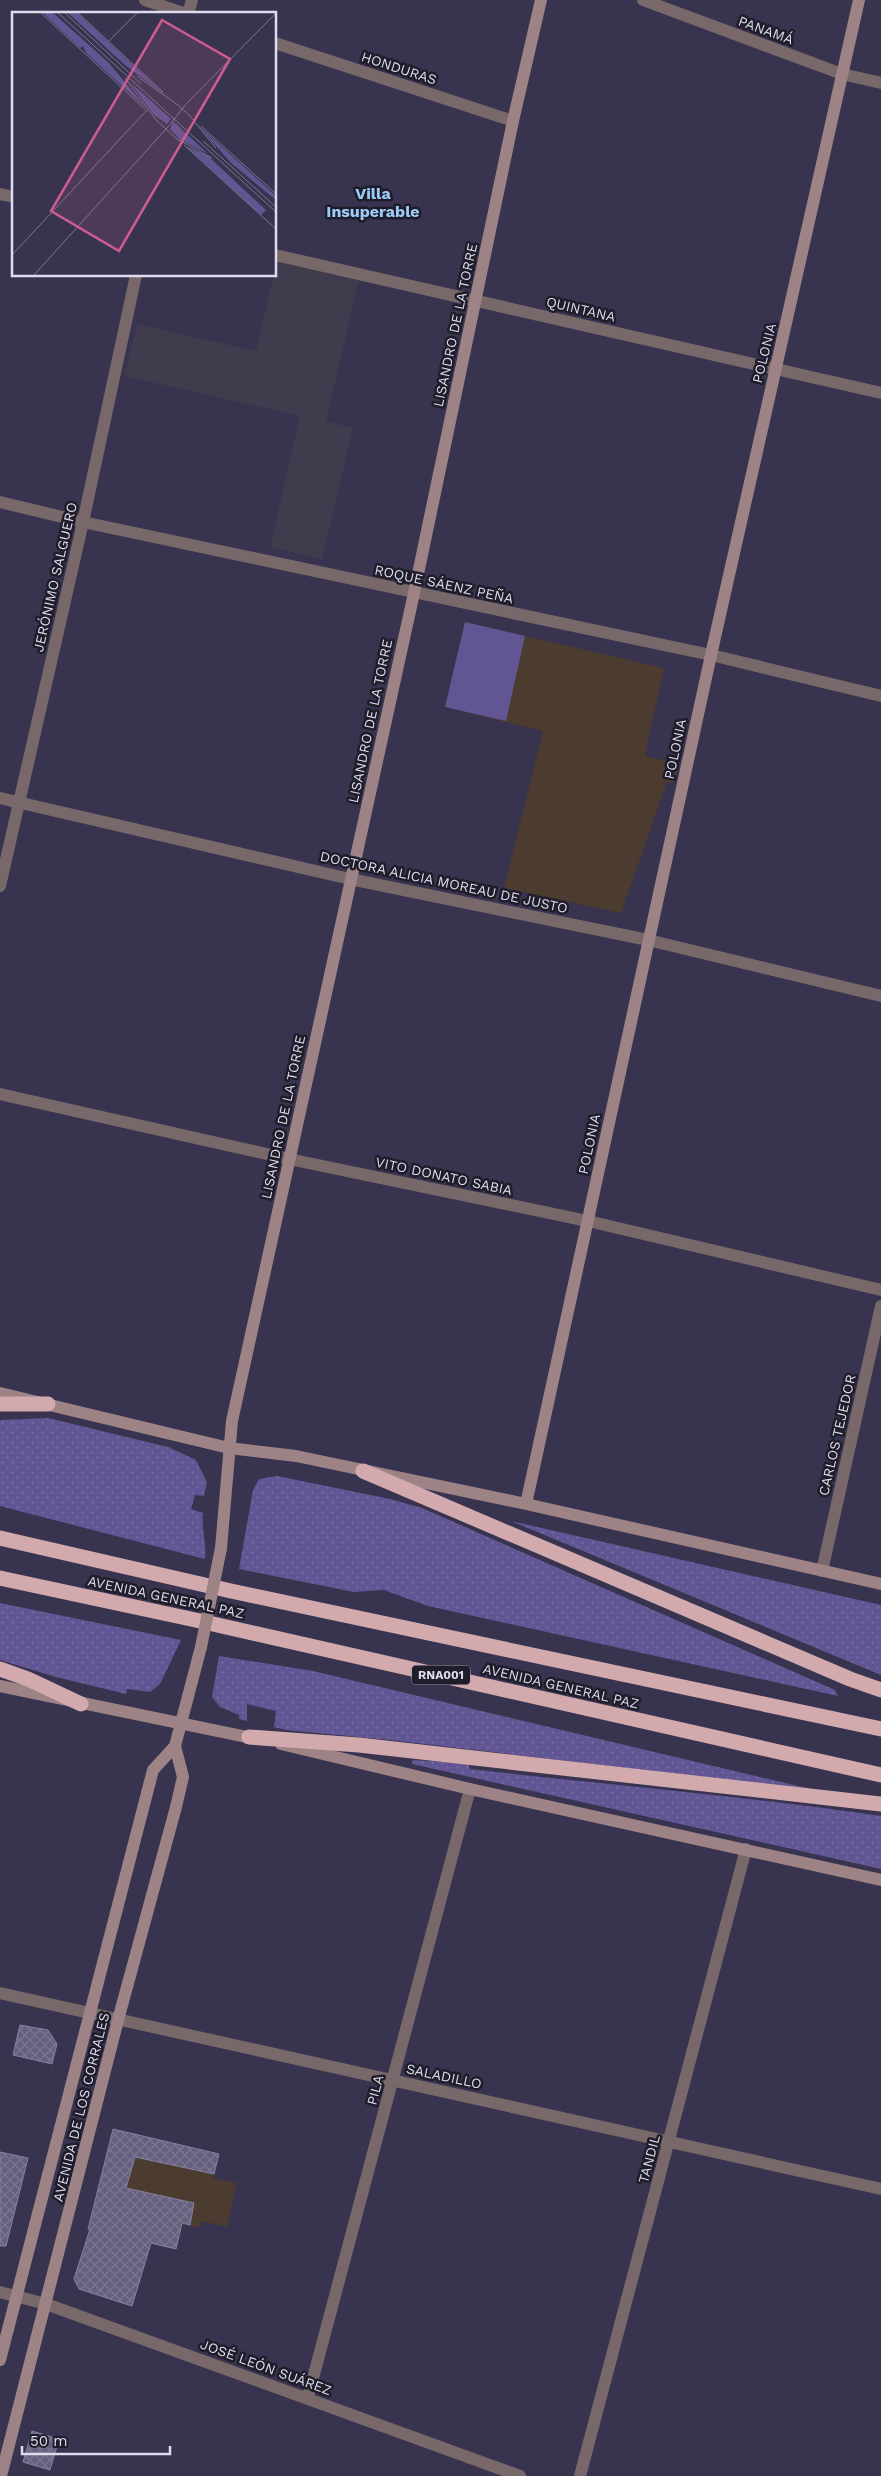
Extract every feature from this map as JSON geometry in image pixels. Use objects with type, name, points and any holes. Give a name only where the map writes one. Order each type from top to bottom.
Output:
[{"type":"highway","points":[[0,1404],[48,1404]]},
{"type":"highway","points":[[363,1471],[850,1679],[881,1690]]},
{"type":"highway","name":"AVENIDA GENERAL PAZ","points":[[0,1538],[240,1593],[881,1729]]},
{"type":"highway","name":"AVENIDA GENERAL PAZ","points":[[0,1578],[191,1619],[881,1775]]},
{"type":"highway","points":[[0,1669],[28,1679],[81,1704]]},
{"type":"highway","points":[[249,1737],[359,1744],[881,1804]]},
{"type":"street","points":[[145,0],[181,12]]},
{"type":"street","points":[[188,12],[192,0]]},
{"type":"street","name":"LISANDRO DE LA TORRE","points":[[229,1448],[232,1421],[414,593],[513,121],[541,0]]},
{"type":"street","name":"PANAMÁ","points":[[642,0],[842,74],[881,83]]},
{"type":"street","name":"POLONIA","points":[[526,1504],[711,655],[859,0]]},
{"type":"street","name":"HONDURAS","points":[[276,43],[513,121]]},
{"type":"street","name":"QUINTANA","points":[[276,255],[881,393]]},
{"type":"street","name":"JERÓNIMO SALGUERO","points":[[0,886],[83,522],[136,276]]},
{"type":"street","name":"ROQUE SÁENZ PEÑA","points":[[0,502],[83,522],[711,655],[881,696]]},
{"type":"street","name":"DOCTORA ALICIA MOREAU DE JUSTO","points":[[0,798],[350,879],[648,940],[881,996]]},
{"type":"street","name":"VITO DONATO SABIA","points":[[0,1094],[289,1159],[588,1221],[881,1290]]},
{"type":"street","name":"CARLOS TEJEDOR","points":[[822,1571],[881,1306]]},
{"type":"street","points":[[0,1393],[229,1448],[296,1456],[526,1504],[881,1584]]},
{"type":"street","name":"AVENIDA DE LOS CORRALES","points":[[0,2360],[153,1770],[175,1746],[201,1647],[221,1548],[229,1448]]},
{"type":"street","points":[[0,1686],[249,1737],[470,1789],[881,1880]]},
{"type":"street","name":"AVENIDA DE LOS CORRALES","points":[[0,2476],[183,1777],[175,1746]]},
{"type":"street","name":"PILA","points":[[308,2398],[470,1789]]},
{"type":"street","name":"TANDIL","points":[[580,2476],[746,1850]]},
{"type":"street","name":"SALADILLO","points":[[0,1993],[881,2189]]},
{"type":"street","name":"JOSÉ LEÓN SUÁREZ","points":[[0,2292],[46,2304],[520,2476]]},
{"type":"shaded area","points":[[277,261],[359,279],[326,421],[353,428],[322,559],[270,547],[300,416],[124,376],[137,324],[256,351],[274,276],[276,276]]},
{"type":"shaded area","points":[[465,622],[664,668],[645,756],[678,763],[674,783],[667,782],[621,913],[504,888],[543,731],[445,707]]},
{"type":"shaded area","points":[[465,622],[525,636],[506,721],[445,707]]},
{"type":"shaded area","points":[[48,1418],[168,1447],[196,1460],[207,1482],[204,1496],[195,1495],[191,1509],[203,1513],[205,1559],[0,1506],[0,1420]]},
{"type":"shaded area","points":[[277,1476],[390,1499],[422,1508],[835,1690],[838,1696],[428,1606],[384,1590],[354,1592],[239,1569],[253,1490],[259,1479]]},
{"type":"shaded area","points":[[511,1521],[881,1605],[881,1675]]},
{"type":"shaded area","points":[[0,1603],[181,1640],[160,1684],[150,1692],[127,1689],[126,1694],[56,1677],[0,1660]]},
{"type":"shaded area","points":[[219,1656],[313,1671],[815,1790],[390,1740],[286,1730],[274,1727],[276,1711],[247,1704],[247,1721],[239,1719],[239,1715],[220,1707],[212,1697]]},
{"type":"shaded area","points":[[413,1760],[468,1763],[470,1769],[881,1816],[881,1869],[412,1764]]},
{"type":"shaded area","points":[[113,2129],[219,2154],[213,2178],[237,2183],[227,2227],[202,2221],[200,2228],[96,2203]]},
{"type":"building","points":[[20,2025],[48,2030],[57,2044],[52,2064],[13,2055]]},
{"type":"building","points":[[113,2129],[219,2154],[214,2174],[135,2157],[126,2188],[194,2203],[190,2225],[182,2223],[176,2249],[151,2243],[132,2306],[79,2289],[74,2279],[90,2229],[88,2229]]},
{"type":"building","points":[[0,2152],[28,2158],[6,2246],[0,2246]]},
{"type":"building","points":[[32,2431],[59,2439],[50,2470],[23,2462]]},
{"type":"district","name":"Villa Insuperable","points":[[373,202]]}]
